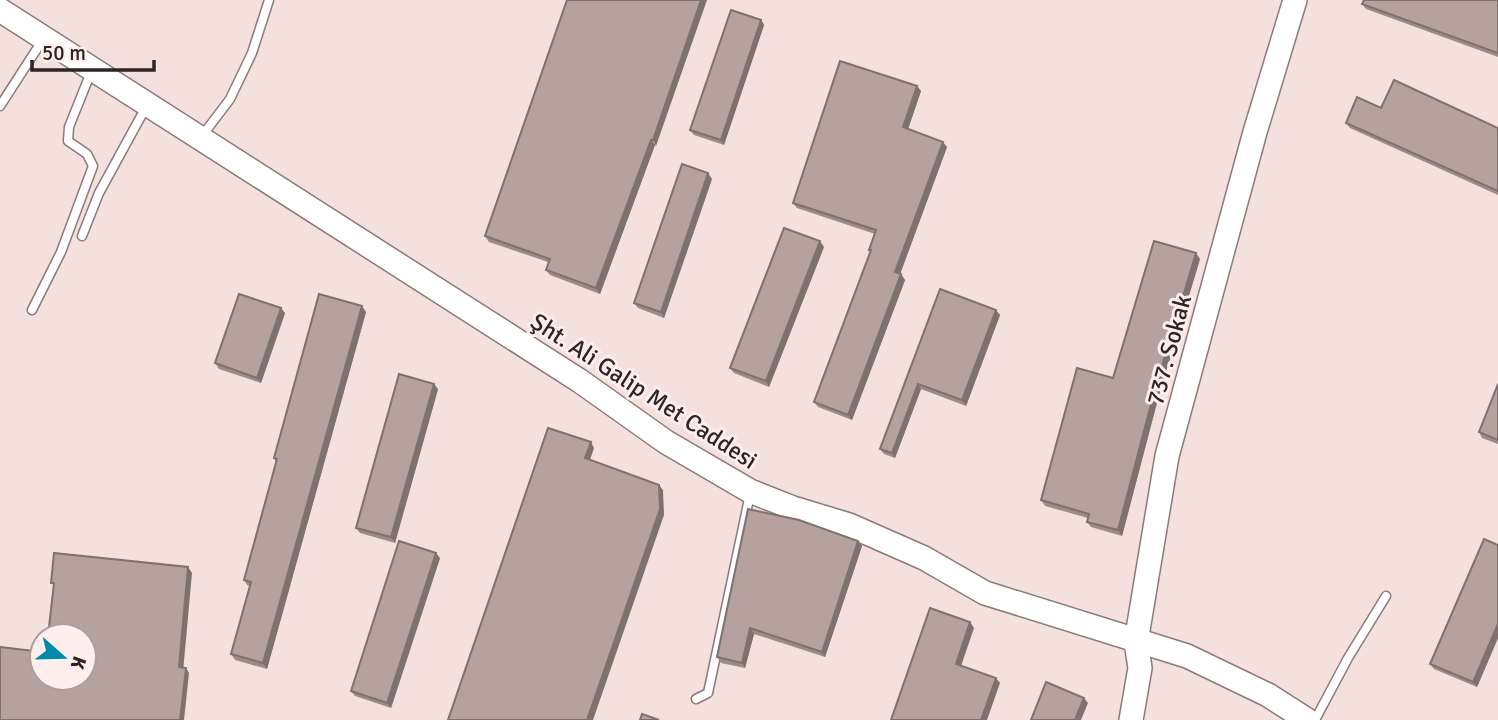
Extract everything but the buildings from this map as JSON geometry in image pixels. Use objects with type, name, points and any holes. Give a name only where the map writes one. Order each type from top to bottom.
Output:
[{"type":"street","name":"737. Sokak","points":[[1131,720],[1140,668],[1136,642],[1167,456],[1255,132],[1295,0]]},
{"type":"street","name":"Şht. Ali Galip Met Caddesi","points":[[0,10],[568,373],[666,442],[750,491],[793,508],[849,525],[924,558],[985,593],[1187,656],[1268,695],[1307,720]]},
{"type":"lane","points":[[200,138],[230,99],[252,53],[269,0]]},
{"type":"lane","points":[[0,106],[44,38]]},
{"type":"lane","points":[[32,310],[61,252],[93,166],[88,154],[68,141],[69,127],[92,69]]},
{"type":"lane","points":[[82,236],[99,193],[147,104]]},
{"type":"lane","points":[[696,699],[708,693],[750,491]]},
{"type":"lane","points":[[1315,720],[1348,658],[1386,596]]}]
